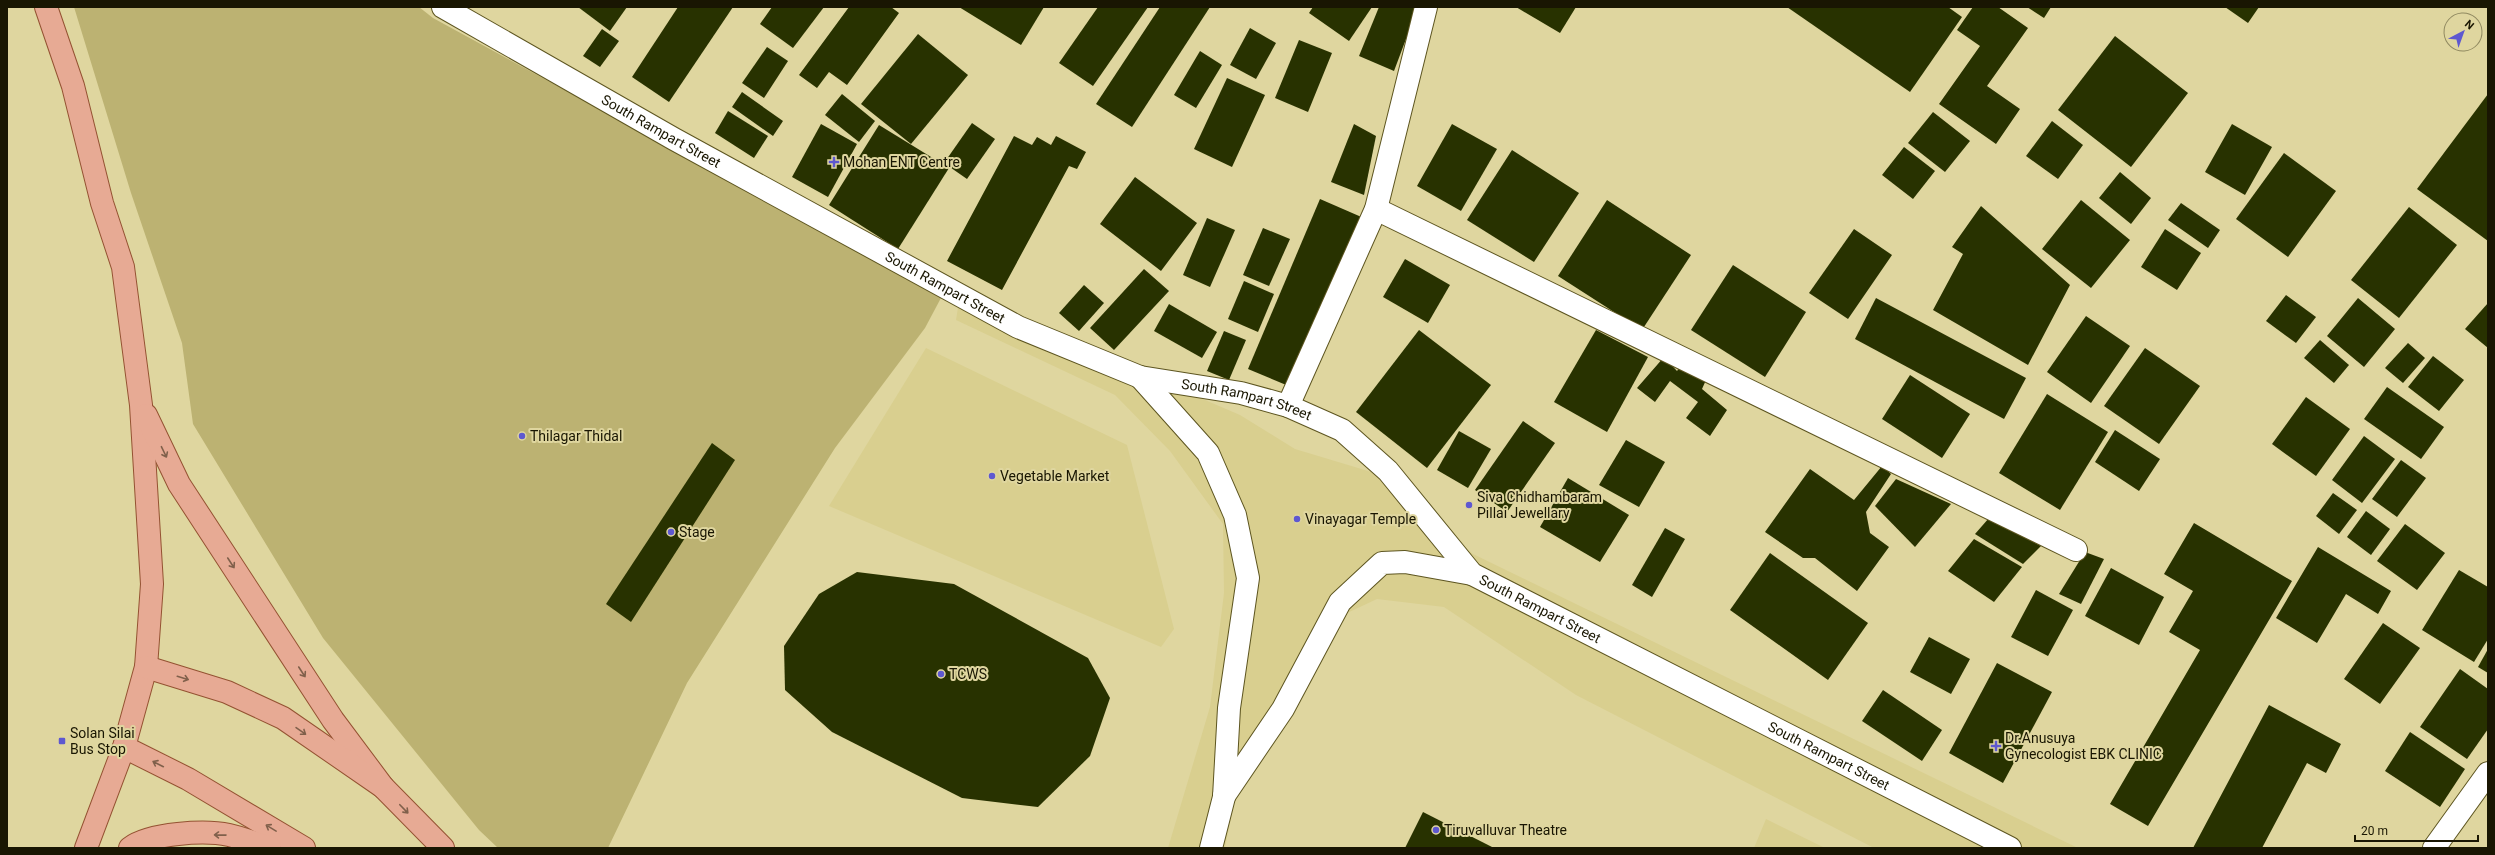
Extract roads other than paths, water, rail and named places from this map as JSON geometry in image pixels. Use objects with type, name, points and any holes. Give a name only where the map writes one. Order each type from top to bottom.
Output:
[{"type":"main road","points":[[46,7],[73,86],[102,203],[123,267],[141,404],[152,584],[146,667],[124,747],[86,848]]},
{"type":"main road","points":[[141,404],[179,484],[333,720],[383,787],[443,848]]},
{"type":"main road","points":[[146,667],[227,692],[283,718],[383,787]]},
{"type":"main road","points":[[124,747],[188,779],[304,848]]},
{"type":"main road","points":[[130,848],[137,843],[178,834],[229,835],[270,848]]},
{"type":"street","name":"South Rampart Street","points":[[443,7],[674,139],[1018,327],[1140,377],[1241,393],[1288,406],[1342,430],[1388,471],[1472,574],[2010,848]]},
{"type":"street","points":[[1288,406],[1376,209],[1426,7]]},
{"type":"street","points":[[1376,209],[2076,550]]},
{"type":"street","points":[[1140,377],[1208,453],[1235,516],[1248,578],[1229,708],[1224,798],[1211,848]]},
{"type":"street","points":[[1224,798],[1283,709],[1340,602],[1382,563],[1405,562],[1472,574]]},
{"type":"street","points":[[2434,848],[2488,772]]},
{"type":"place","name":"Mohan ENT Centre","points":[[834,162]]},
{"type":"place","name":"Thilagar Thidal","points":[[522,436]]},
{"type":"place","name":"Vegetable Market","points":[[992,476]]},
{"type":"place","name":"Siva Chidhambaram Pillai Jewellary","points":[[1469,505]]},
{"type":"place","name":"Vinayagar Temple","points":[[1297,519]]},
{"type":"place","name":"Stage","points":[[671,532]]},
{"type":"place","name":"TCWS","points":[[941,674]]},
{"type":"place","name":"Solan Silai Bus Stop","points":[[62,741]]},
{"type":"place","name":"Dr.Anusuya Gynecologist EBK CLINIC","points":[[1996,746]]},
{"type":"place","name":"Tiruvalluvar Theatre","points":[[1436,830]]}]
